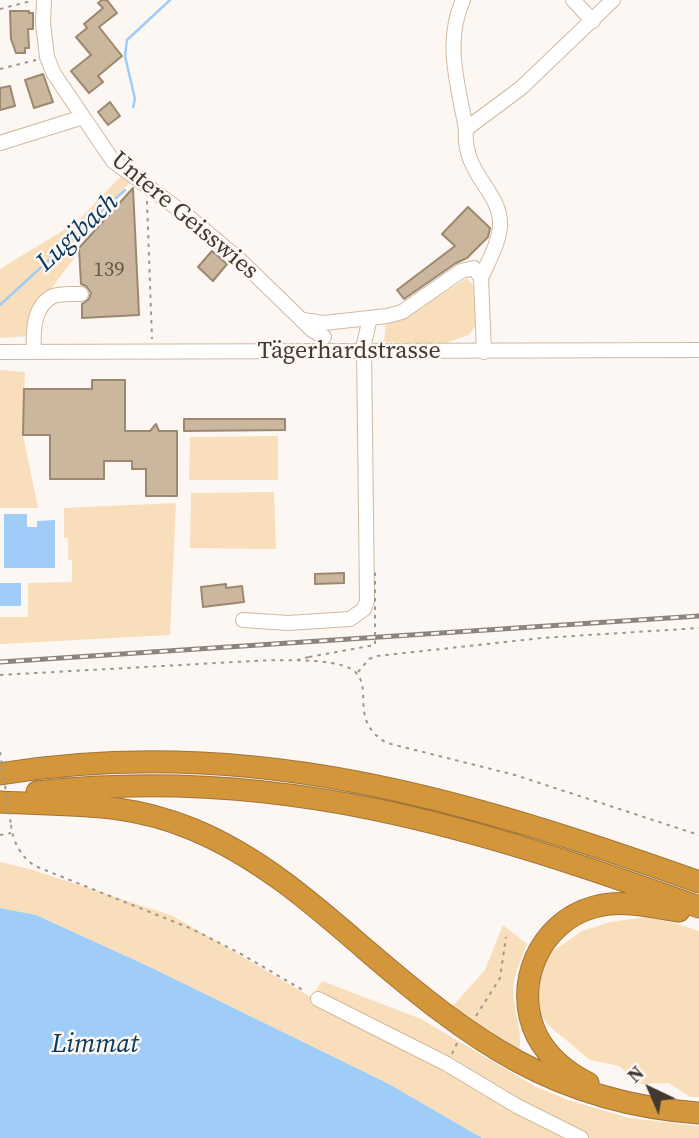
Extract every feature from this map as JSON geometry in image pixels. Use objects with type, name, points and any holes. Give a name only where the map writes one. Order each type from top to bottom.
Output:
[{"type":"highway","points":[[0,774],[60,766],[143,761],[227,763],[310,772],[392,788],[472,808],[693,878]]},
{"type":"highway","points":[[0,799],[89,787],[171,784],[253,789],[320,798],[466,830],[570,862],[699,907]]},
{"type":"highway","points":[[0,799],[118,807],[155,816],[207,835],[247,857],[287,884],[444,1015],[505,1056],[551,1080],[592,1094],[642,1107],[699,1113]]},
{"type":"highway","points":[[699,914],[628,903],[593,907],[578,913],[565,921],[544,942],[531,968],[527,991],[529,1013],[538,1038],[558,1063],[574,1075],[595,1086],[630,1098],[699,1107]]},
{"type":"street","name":"Untere Geisswies","points":[[44,0],[43,23],[47,57],[54,74],[113,162],[188,217],[240,260],[324,337]]},
{"type":"street","points":[[463,0],[457,13],[452,39],[468,157],[474,172],[497,206],[499,215],[499,231],[481,278],[484,352]]},
{"type":"street","points":[[573,0],[593,21]]},
{"type":"street","points":[[466,129],[521,88],[613,0]]},
{"type":"street","points":[[0,143],[83,117]]},
{"type":"street","points":[[303,320],[324,323],[402,312],[461,271],[474,268],[481,278]]},
{"type":"street","points":[[34,351],[34,325],[37,315],[47,301],[61,294],[81,294]]},
{"type":"street","points":[[243,620],[288,623],[350,620],[364,609],[367,601],[364,345],[370,318]]},
{"type":"street","name":"Tägerhardstrasse","points":[[0,352],[699,351]]},
{"type":"street","points":[[318,999],[447,1064],[517,1106],[581,1138]]},
{"type":"path","points":[[0,9],[36,0]]},
{"type":"path","points":[[0,69],[47,57]]},
{"type":"path","points":[[146,187],[152,350]]},
{"type":"path","points":[[294,660],[375,645],[375,568]]},
{"type":"path","points":[[357,673],[369,659],[377,656],[542,638],[699,628]]},
{"type":"path","points":[[0,675],[294,660],[342,665],[357,673],[361,679],[366,724],[371,732],[387,743],[515,775],[699,835]]},
{"type":"path","points":[[0,752],[12,833],[28,862],[192,929],[318,999]]},
{"type":"path","points":[[0,835],[12,833]]},
{"type":"path","points":[[473,1020],[500,978],[506,937]]},
{"type":"path","points":[[455,1046],[458,1042]]},
{"type":"shaded area","points":[[122,175],[132,180],[76,239],[75,257],[28,319],[28,336],[0,338],[0,269],[77,222]]},
{"type":"shaded area","points":[[467,278],[476,289],[479,320],[469,335],[443,344],[384,342],[386,323],[402,320]]},
{"type":"shaded area","points":[[0,370],[25,372],[23,435],[38,508],[0,508]]},
{"type":"shaded area","points":[[278,436],[278,480],[189,480],[190,437]]},
{"type":"shaded area","points":[[274,492],[276,549],[190,548],[191,493]]},
{"type":"shaded area","points":[[176,503],[170,635],[0,644],[0,617],[28,617],[28,583],[72,582],[68,538],[64,538],[64,508]]},
{"type":"shaded area","points":[[0,862],[33,870],[173,916],[311,997],[322,981],[421,1019],[536,1087],[568,1100],[629,1118],[699,1126],[699,1138],[482,1138],[389,1084],[150,967],[36,915],[0,908]]},
{"type":"shaded area","points":[[646,917],[699,931],[699,1097],[690,1097],[669,1083],[639,1084],[619,1066],[590,1060],[547,1024],[538,1010],[538,979],[550,953],[582,931],[610,922]]},
{"type":"shaded area","points":[[503,925],[527,944],[516,972],[513,990],[520,1034],[519,1051],[451,1008],[485,970]]},
{"type":"water","points":[[4,514],[27,514],[27,527],[37,527],[37,521],[55,520],[55,568],[4,568]]},
{"type":"water","points":[[0,583],[21,583],[21,606],[0,606]]},
{"type":"water","name":"Limmat","points":[[0,908],[36,915],[150,967],[389,1084],[482,1138],[0,1138]]},
{"type":"building","points":[[107,0],[117,13],[99,27],[122,56],[98,76],[103,82],[89,93],[71,71],[91,55],[76,37],[87,28],[84,24],[103,8],[98,3]]},
{"type":"building","points":[[10,11],[33,13],[33,29],[28,29],[29,48],[25,48],[25,53],[16,53],[11,39]]},
{"type":"building","points":[[43,74],[53,102],[34,108],[25,80]]},
{"type":"building","points":[[10,86],[15,106],[0,110],[0,88]]},
{"type":"building","points":[[110,102],[120,116],[108,125],[98,112]]},
{"type":"building","points":[[133,188],[139,315],[82,318],[82,304],[89,299],[91,293],[81,284],[79,248]]},
{"type":"building","points":[[468,207],[490,228],[488,237],[467,258],[404,299],[397,290],[455,246],[442,234]]},
{"type":"building","points":[[212,251],[227,264],[213,281],[198,267]]},
{"type":"building","points":[[92,380],[125,380],[125,431],[150,431],[156,424],[159,431],[177,431],[177,496],[146,496],[146,469],[132,469],[132,461],[104,461],[104,479],[50,479],[50,435],[23,435],[24,389],[92,389]]},
{"type":"building","points":[[184,419],[285,419],[285,430],[184,431]]},
{"type":"building","points":[[344,573],[344,583],[315,584],[315,574]]},
{"type":"building","points":[[226,584],[226,588],[242,586],[244,602],[203,607],[201,587]]},
{"type":"waterway","name":"Lugibach","points":[[133,107],[135,99],[125,56],[127,40],[170,0]]},
{"type":"waterway","name":"Lugibach","points":[[0,305],[125,190]]},
{"type":"railway","points":[[0,662],[699,616]]}]
